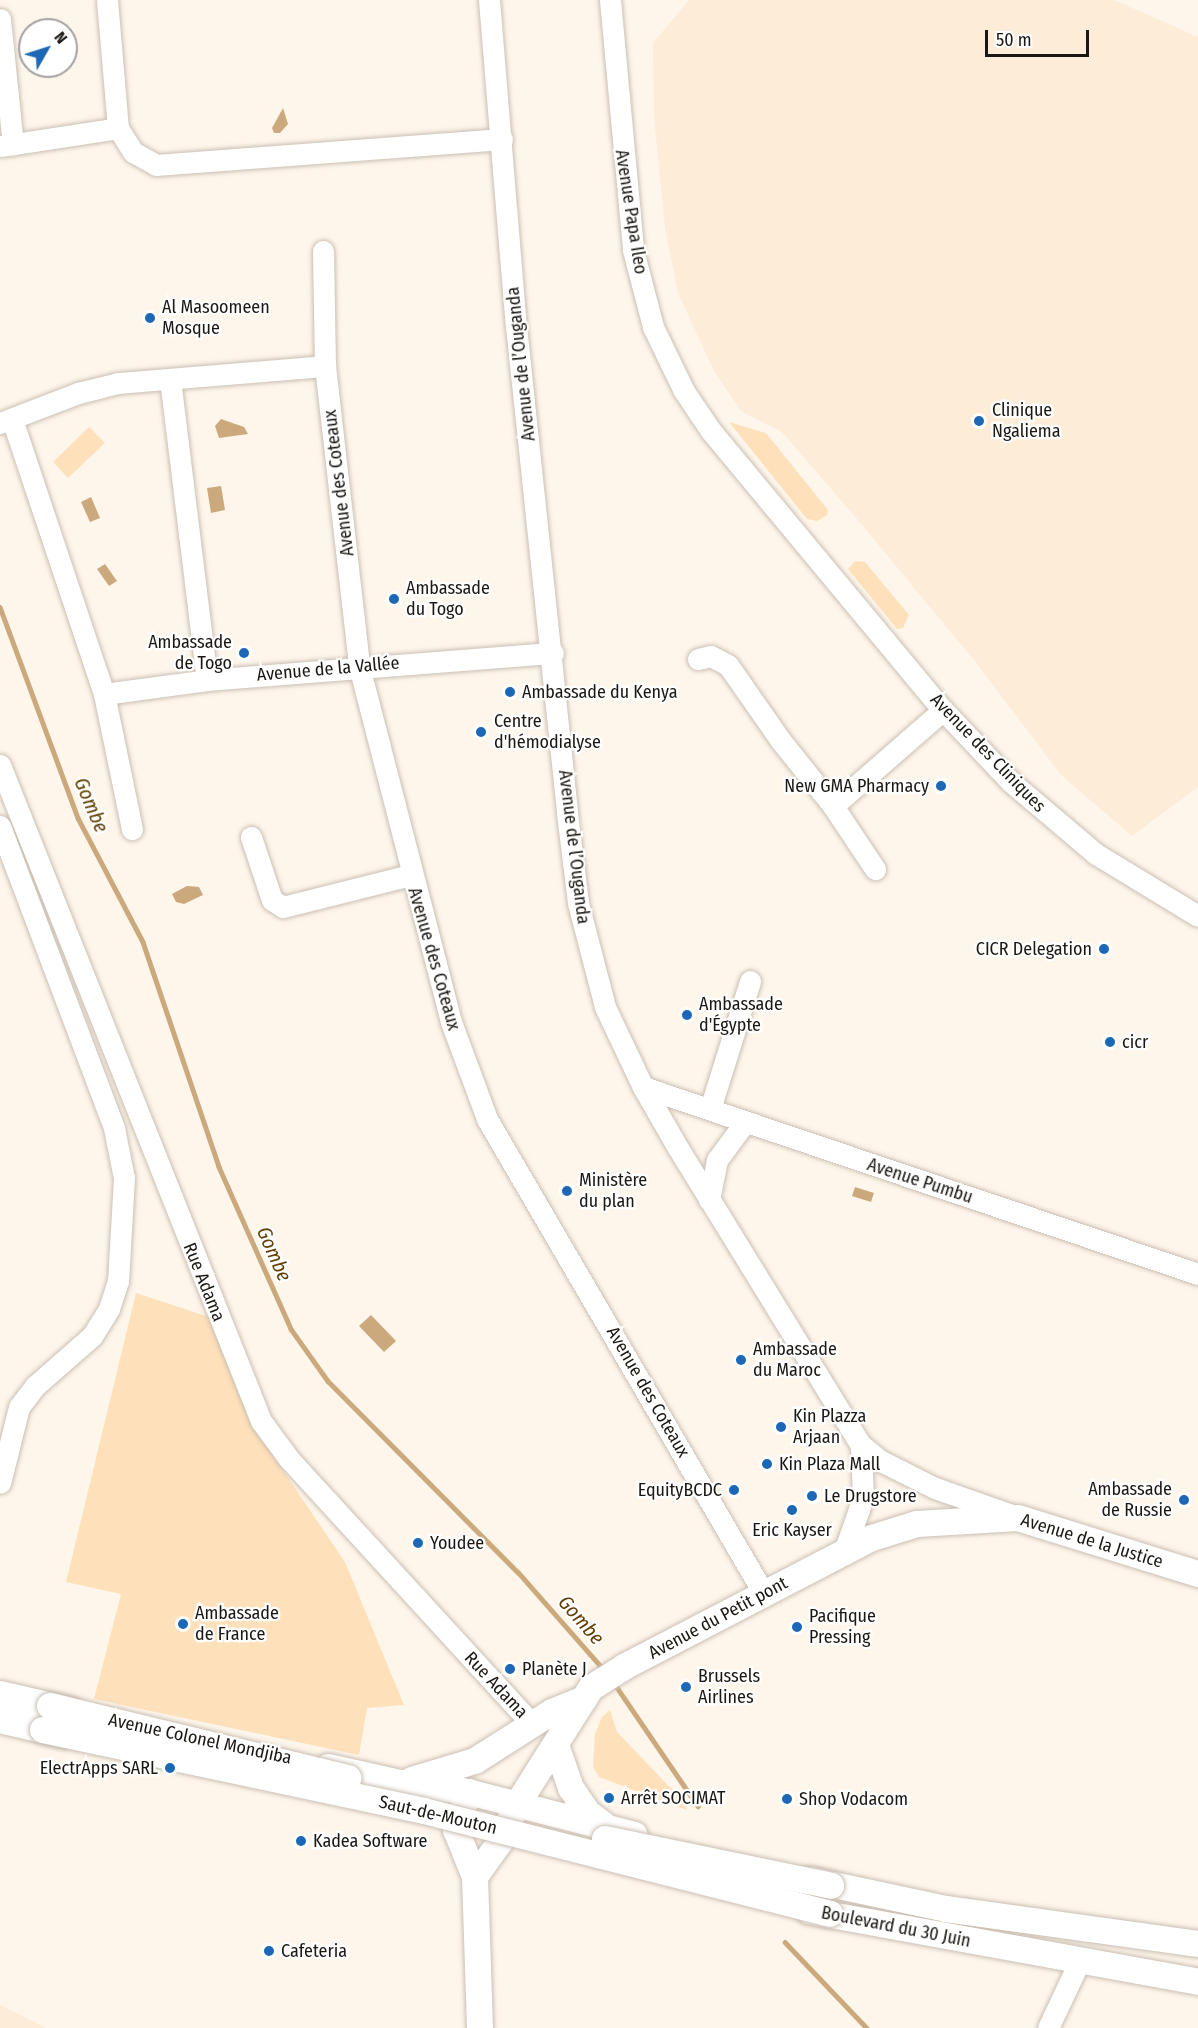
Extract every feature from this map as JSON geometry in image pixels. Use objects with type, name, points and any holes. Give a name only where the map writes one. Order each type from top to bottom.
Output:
[{"type":"main road","name":"Avenue de la Justice","points":[[845,1549],[917,1524],[1018,1518],[1198,1574]]},
{"type":"main road","name":"Avenue du Petit pont","points":[[400,1784],[475,1761],[532,1724],[588,1694],[624,1667],[845,1549]]},
{"type":"main road","name":"Avenue Colonel Mondjiba","points":[[0,1694],[46,1718],[456,1830]]},
{"type":"main road","points":[[475,1877],[500,1842],[517,1805],[588,1694]]},
{"type":"main road","name":"Avenue Colonel Mondjiba","points":[[0,1720],[46,1718],[400,1784],[468,1792],[517,1805]]},
{"type":"main road","name":"Saut-de-Mouton","points":[[46,1718],[831,1886]]},
{"type":"main road","name":"Saut-de-Mouton","points":[[46,1718],[830,1914]]},
{"type":"main road","points":[[556,1745],[571,1788],[588,1813],[607,1828]]},
{"type":"main road","points":[[475,1761],[456,1830],[475,1877],[480,2028]]},
{"type":"main road","points":[[420,1821],[427,1787]]},
{"type":"main road","name":"Boulevard du 30 Juin","points":[[517,1805],[831,1886],[946,1909],[1198,1944]]},
{"type":"main road","points":[[543,1853],[552,1814]]},
{"type":"main road","name":"Boulevard du 30 Juin","points":[[456,1830],[596,1866],[830,1914],[1079,1962],[1198,1982]]},
{"type":"street","points":[[107,0],[118,128],[133,152],[156,165],[502,140]]},
{"type":"street","name":"Avenue Papa Ileo","points":[[610,0],[633,250],[654,327],[684,391],[711,431],[812,550]]},
{"type":"street","name":"Avenue de l’Ouganda","points":[[493,3],[516,326],[578,903],[606,1007],[643,1087],[709,1200],[861,1445],[881,1461],[935,1488],[1018,1518]]},
{"type":"street","points":[[0,19],[6,145],[118,128]]},
{"type":"street","name":"Avenue des Coteaux","points":[[323,251],[325,366],[359,666],[410,875],[451,1022],[487,1119],[764,1594]]},
{"type":"street","points":[[132,830],[104,694],[6,421],[108,386],[325,366]]},
{"type":"street","points":[[170,379],[207,680]]},
{"type":"street","name":"Avenue des Cliniques","points":[[812,550],[943,710],[1011,782],[1096,854],[1198,916]]},
{"type":"street","name":"Avenue de la Vallée","points":[[104,694],[207,680],[359,666],[553,654]]},
{"type":"street","points":[[698,659],[711,656],[728,665],[781,741],[833,806],[875,869]]},
{"type":"street","points":[[833,806],[943,710]]},
{"type":"street","name":"Rue Adama","points":[[0,765],[261,1421],[289,1459],[532,1724]]},
{"type":"street","points":[[0,826],[114,1128],[124,1178],[118,1281],[109,1309],[92,1336],[35,1386],[19,1407],[0,1483]]},
{"type":"street","points":[[251,837],[272,900],[283,907],[410,875]]},
{"type":"street","points":[[710,1109],[750,981]]},
{"type":"street","name":"Avenue Pumbu","points":[[643,1087],[1198,1274]]},
{"type":"street","points":[[709,1200],[717,1160],[744,1122]]},
{"type":"street","name":"Avenue de l’Ouganda","points":[[845,1549],[863,1498],[861,1445]]},
{"type":"street","points":[[1048,2028],[1079,1962]]},
{"type":"shaded area","name":"Clinique Ngaliema","points":[[689,0],[1114,0],[1198,37],[1198,787],[1132,836],[1061,775],[978,665],[858,520],[781,431],[741,411],[714,371],[678,293],[665,228],[654,117],[653,43]]},
{"type":"shaded area","points":[[283,108],[288,124],[280,133],[274,133],[272,128]]},
{"type":"shaded area","points":[[221,419],[244,427],[248,434],[219,438],[215,426]]},
{"type":"shaded area","points":[[729,422],[766,433],[828,510],[827,515],[817,521],[807,519]]},
{"type":"shaded area","points":[[89,427],[105,443],[68,478],[53,462]]},
{"type":"shaded area","points":[[221,486],[225,510],[211,513],[207,488]]},
{"type":"shaded area","points":[[91,497],[100,518],[90,522],[81,502]]},
{"type":"shaded area","points":[[855,561],[865,562],[909,615],[903,628],[897,629],[848,569]]},
{"type":"shaded area","points":[[105,564],[117,581],[109,586],[97,569]]},
{"type":"shaded area","points":[[187,886],[199,887],[203,895],[184,904],[176,902],[172,894]]},
{"type":"shaded area","points":[[855,1187],[874,1193],[871,1202],[852,1196]]},
{"type":"shaded area","points":[[136,1293],[215,1319],[257,1432],[345,1562],[404,1705],[367,1708],[359,1755],[94,1699],[121,1594],[66,1582]]},
{"type":"shaded area","points":[[371,1315],[396,1341],[384,1352],[359,1326]]},
{"type":"shaded area","points":[[610,1710],[617,1732],[684,1802],[687,1810],[599,1777],[593,1767],[595,1734],[602,1717]]},
{"type":"shaded area","points":[[0,2005],[14,2012],[47,2028],[0,2028]]},
{"type":"waterway","name":"Gombe","points":[[0,607],[78,818],[143,942],[219,1167],[291,1329],[328,1381],[518,1572],[605,1671]]},
{"type":"waterway","name":"Gombe","points":[[614,1683],[698,1806]]},
{"type":"waterway","name":"Gombe","points":[[785,1942],[867,2028]]},
{"type":"place","name":"Al Masoomeen Mosque","points":[[150,318]]},
{"type":"place","name":"Clinique Ngaliema","points":[[979,421]]},
{"type":"place","name":"Ambassade du Togo","points":[[394,599]]},
{"type":"place","name":"Ambassade de Togo","points":[[244,653]]},
{"type":"place","name":"Ambassade du Kenya","points":[[510,692]]},
{"type":"place","name":"Centre d'hémodialyse","points":[[481,732]]},
{"type":"place","name":"New GMA Pharmacy","points":[[941,786]]},
{"type":"place","name":"CICR Delegation","points":[[1104,949]]},
{"type":"place","name":"Ambassade d'Égypte","points":[[687,1015]]},
{"type":"place","name":"cicr","points":[[1110,1042]]},
{"type":"place","name":"Ministère du plan","points":[[567,1191]]},
{"type":"place","name":"Ambassade du Maroc","points":[[741,1360]]},
{"type":"place","name":"Kin Plazza Arjaan","points":[[781,1427]]},
{"type":"place","name":"Kin Plaza Mall","points":[[767,1464]]},
{"type":"place","name":"EquityBCDC","points":[[734,1490]]},
{"type":"place","name":"Le Drugstore","points":[[812,1496]]},
{"type":"place","name":"Ambassade de Russie","points":[[1184,1500]]},
{"type":"place","name":"Eric Kayser","points":[[792,1510]]},
{"type":"place","name":"Youdee","points":[[418,1543]]},
{"type":"place","name":"Ambassade de France","points":[[183,1624]]},
{"type":"place","name":"Pacifique Pressing","points":[[797,1627]]},
{"type":"place","name":"Planète J","points":[[510,1669]]},
{"type":"place","name":"Brussels Airlines","points":[[686,1687]]},
{"type":"place","name":"ElectrApps SARL","points":[[170,1768]]},
{"type":"place","name":"Arrêt SOCIMAT","points":[[609,1798]]},
{"type":"place","name":"Shop Vodacom","points":[[787,1799]]},
{"type":"place","name":"Kadea Software","points":[[301,1841]]},
{"type":"place","name":"Cafeteria","points":[[269,1951]]}]
